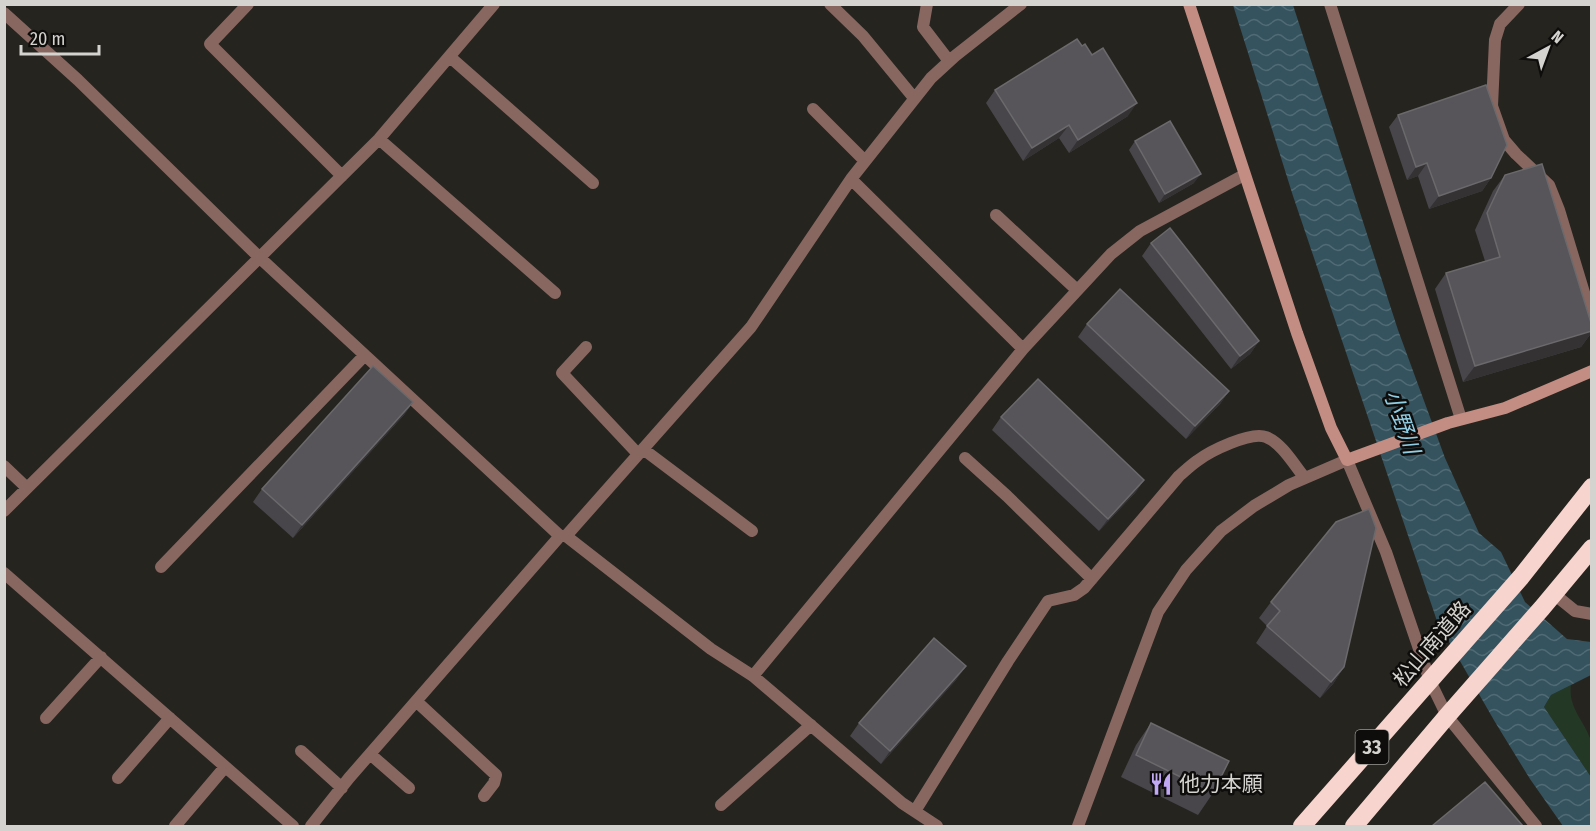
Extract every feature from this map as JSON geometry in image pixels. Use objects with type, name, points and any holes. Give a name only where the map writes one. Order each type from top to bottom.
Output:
[{"type":"highway","name":"松山南道路","points":[[1302,826],[1521,577],[1592,488]]},
{"type":"highway","name":"33","points":[[1354,826],[1592,548]]},
{"type":"street","points":[[4,512],[379,139],[494,4]]},
{"type":"street","points":[[830,4],[863,36],[914,98]]},
{"type":"street","points":[[927,4],[923,27],[949,61]]},
{"type":"street","points":[[311,826],[416,701],[751,327],[851,179],[931,78],[1021,4]]},
{"type":"street","points":[[1189,4],[1244,175],[1331,428],[1386,552],[1430,681],[1447,716],[1536,826]]},
{"type":"street","points":[[1330,4],[1461,419]]},
{"type":"street","points":[[1520,4],[1500,24],[1496,40],[1492,106],[1504,140],[1548,185],[1559,210],[1592,319]]},
{"type":"street","points":[[240,7],[210,44],[342,176]]},
{"type":"street","points":[[4,13],[78,80],[259,257],[563,536],[711,649],[753,676],[902,803],[937,826]]},
{"type":"street","points":[[450,57],[592,183]]},
{"type":"street","points":[[813,109],[865,161]]},
{"type":"street","points":[[379,139],[555,293]]},
{"type":"street","points":[[753,676],[1023,349],[1126,240],[1244,175]]},
{"type":"street","points":[[851,179],[1023,349]]},
{"type":"street","points":[[996,215],[1077,290]]},
{"type":"street","points":[[586,347],[562,373],[641,451],[752,531]]},
{"type":"street","points":[[161,567],[364,355]]},
{"type":"street","points":[[1078,826],[1158,612],[1186,570],[1221,531],[1254,506],[1305,478],[1360,454],[1448,423],[1504,408],[1592,371]]},
{"type":"street","points":[[915,811],[1048,601],[1074,595],[1084,588],[1179,476],[1216,449],[1252,436],[1266,437],[1279,446],[1305,478]]},
{"type":"street","points":[[965,458],[1008,496],[1092,579]]},
{"type":"street","points":[[4,466],[27,488]]},
{"type":"street","points":[[4,573],[293,826]]},
{"type":"street","points":[[1554,594],[1575,611],[1592,614]]},
{"type":"street","points":[[46,718],[100,657]]},
{"type":"street","points":[[416,701],[495,775],[494,783],[484,796]]},
{"type":"street","points":[[118,778],[170,718]]},
{"type":"street","points":[[721,805],[811,725]]},
{"type":"street","points":[[301,751],[342,788]]},
{"type":"street","points":[[370,754],[409,788]]},
{"type":"street","points":[[175,826],[225,767]]},
{"type":"green space","points":[[1571,685],[1574,706],[1591,742],[1591,777],[1544,707],[1551,695]]},
{"type":"water","name":"小野川","points":[[1233,5],[1293,5],[1398,330],[1445,458],[1479,533],[1501,552],[1525,602],[1567,639],[1591,642],[1591,675],[1551,695],[1544,707],[1591,777],[1591,826],[1563,826],[1530,779],[1437,621],[1293,196]]},
{"type":"building","points":[[1077,39],[1082,46],[1085,44],[1092,55],[1103,48],[1137,103],[1078,140],[1069,125],[1032,148],[995,90]]},
{"type":"building","points":[[1486,85],[1507,145],[1491,178],[1439,196],[1427,163],[1416,167],[1398,115]]},
{"type":"building","points":[[1170,121],[1201,174],[1165,194],[1135,141]]},
{"type":"building","points":[[1542,164],[1592,331],[1475,366],[1446,273],[1500,257],[1487,213],[1505,175]]},
{"type":"building","points":[[1170,228],[1259,341],[1240,356],[1151,243]]},
{"type":"building","points":[[1120,289],[1229,391],[1195,426],[1087,324]]},
{"type":"building","points":[[373,366],[413,402],[302,525],[262,489]]},
{"type":"building","points":[[1038,379],[1144,480],[1108,519],[1001,417]]},
{"type":"building","points":[[1369,509],[1376,528],[1344,667],[1331,682],[1267,626],[1280,611],[1271,602],[1336,522]]},
{"type":"building","points":[[934,638],[966,666],[890,751],[859,723]]},
{"type":"building","points":[[1151,723],[1229,761],[1213,793],[1136,755]]},
{"type":"building","points":[[1485,782],[1523,826],[1432,826]]},
{"type":"place","name":"他力本願","points":[[1161,784]]}]
